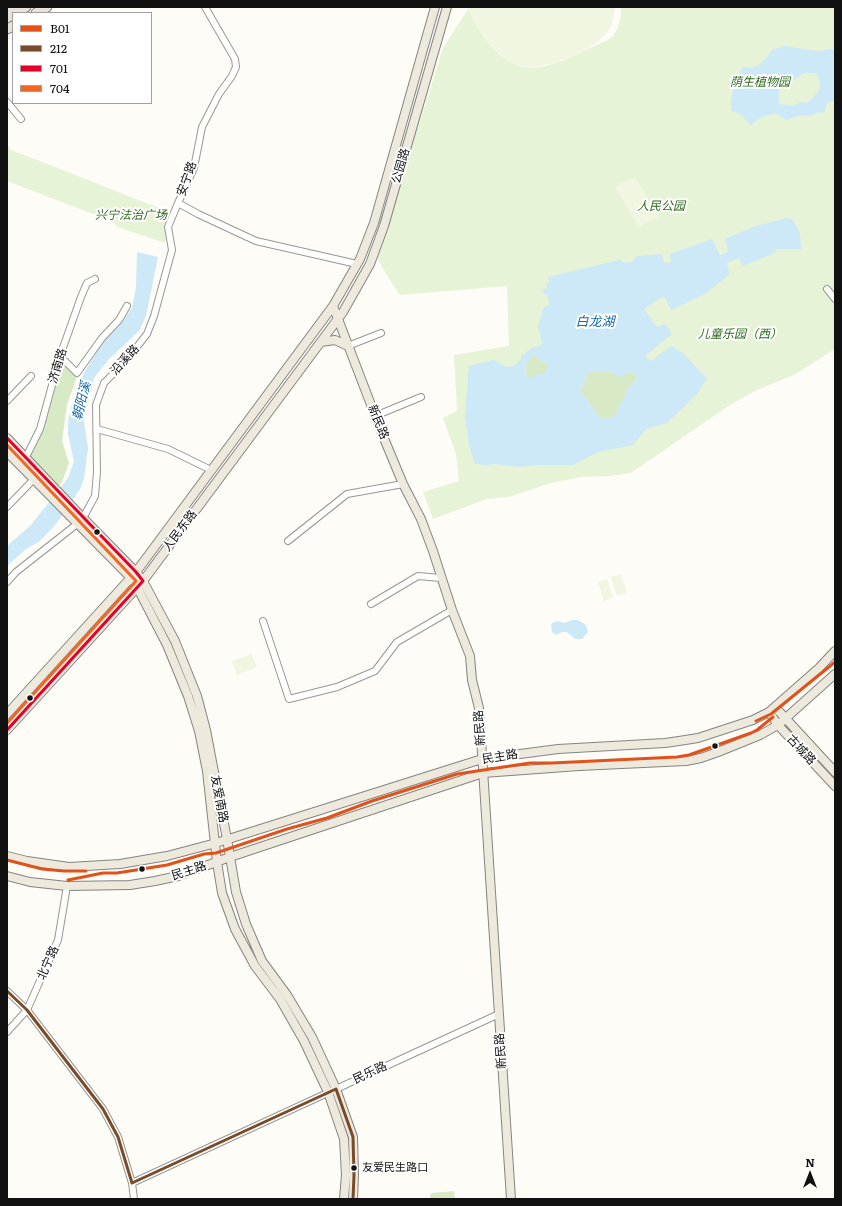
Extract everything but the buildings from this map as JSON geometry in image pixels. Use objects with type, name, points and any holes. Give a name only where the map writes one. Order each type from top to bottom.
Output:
[{"type":"highway","points":[[7,10],[13,7]]},
{"type":"highway","points":[[38,12],[47,7]]},
{"type":"main road","name":"公园路","points":[[333,306],[357,264],[374,223],[435,7]]},
{"type":"main road","name":"公园路","points":[[338,319],[370,264],[384,226],[447,7]]},
{"type":"main road","name":"新民路","points":[[333,306],[403,484],[421,519],[452,610],[470,656],[472,680],[479,708],[484,773],[511,1199]]},
{"type":"main road","name":"人民东路","points":[[7,714],[134,575],[333,306]]},
{"type":"main road","name":"人民东路","points":[[7,730],[140,584],[338,319]]},
{"type":"main road","points":[[321,342],[335,340],[348,346]]},
{"type":"main road","name":"友爱南路","points":[[7,438],[46,479],[78,520]]},
{"type":"main road","name":"友爱南路","points":[[7,452],[36,482],[78,520],[134,575],[175,641],[197,696],[206,730],[236,892],[246,924],[262,961],[287,995],[312,1037],[332,1091],[353,1137],[353,1199]]},
{"type":"main road","name":"友爱南路","points":[[140,584],[188,696],[199,731],[207,771],[222,893],[234,929],[255,966],[280,999],[332,1091],[344,1139],[346,1175],[344,1199]]},
{"type":"main road","name":"民主路","points":[[7,856],[27,861],[69,867],[120,864],[167,856],[216,843],[482,759],[558,749],[679,742],[698,738],[753,720],[772,710],[819,668],[835,651]]},
{"type":"main road","name":"民主路","points":[[7,876],[30,882],[67,886],[130,885],[155,881],[178,876],[230,857],[484,773],[579,766],[686,761],[701,758],[760,735],[778,725],[835,674]]},
{"type":"main road","name":"古城路","points":[[772,710],[785,719],[835,772]]},
{"type":"main road","name":"古城路","points":[[772,710],[778,725],[835,786]]},
{"type":"street","name":"安宁路","points":[[205,7],[235,59],[236,67],[202,127],[194,168],[178,203],[198,214],[256,240],[357,264]]},
{"type":"street","points":[[7,102],[21,119]]},
{"type":"street","name":"沿溪路","points":[[78,520],[95,496],[97,472],[96,405],[104,382],[125,362],[147,334],[154,316],[172,250],[168,227],[178,203]]},
{"type":"street","name":"济南路","points":[[26,457],[40,429],[60,356],[81,297],[87,283],[95,279]]},
{"type":"street","points":[[827,289],[835,298]]},
{"type":"street","points":[[60,356],[77,373],[102,338],[119,320],[127,306]]},
{"type":"street","points":[[348,346],[381,333]]},
{"type":"street","points":[[7,401],[31,376]]},
{"type":"street","points":[[375,416],[421,397]]},
{"type":"street","points":[[97,429],[168,450],[211,470]]},
{"type":"street","points":[[7,507],[36,482]]},
{"type":"street","points":[[288,541],[347,494],[403,484]]},
{"type":"street","points":[[7,582],[16,572],[78,520]]},
{"type":"street","points":[[371,604],[418,576],[441,578]]},
{"type":"street","points":[[263,621],[289,699],[337,688],[375,671],[397,642],[452,610]]},
{"type":"street","name":"北宁路","points":[[7,1032],[26,1010],[58,940],[67,886]]},
{"type":"street","points":[[7,992],[26,1010],[103,1109],[118,1137],[132,1183],[134,1199]]},
{"type":"street","name":"民乐路","points":[[132,1183],[499,1014]]},
{"type":"green space","points":[[468,7],[615,7],[609,30],[593,45],[569,58],[531,67],[513,63],[493,48],[474,21]]},
{"type":"green space","name":"人民公园","points":[[621,7],[835,7],[835,349],[794,375],[757,390],[730,405],[631,473],[609,476],[581,477],[551,483],[509,497],[487,499],[433,519],[423,492],[459,481],[456,454],[443,418],[457,411],[454,355],[509,346],[507,286],[400,295],[377,258],[443,48],[468,9],[488,43],[502,57],[520,66],[529,68],[549,65],[569,58],[612,37],[619,25]]},
{"type":"green space","name":"兴宁法治广场","points":[[7,144],[11,150],[170,212],[165,243],[117,227],[114,222],[7,181]]},
{"type":"green space","points":[[635,177],[659,217],[639,227],[615,187]]},
{"type":"green space","points":[[533,355],[549,366],[543,375],[532,378],[527,377],[526,367]]},
{"type":"green space","points":[[64,358],[78,374],[67,405],[62,441],[69,463],[62,482],[58,487],[29,457],[42,428]]},
{"type":"green space","points":[[600,371],[629,372],[635,374],[637,378],[627,389],[615,416],[601,419],[580,390],[586,380],[587,373]]},
{"type":"green space","points":[[621,574],[627,593],[617,596],[611,577]]},
{"type":"green space","points":[[607,579],[613,598],[604,601],[598,582]]},
{"type":"green space","points":[[252,654],[257,667],[237,675],[232,661]]},
{"type":"green space","points":[[454,1191],[455,1199],[430,1199],[431,1193]]},
{"type":"water","points":[[785,46],[817,51],[835,49],[835,100],[827,103],[824,113],[820,112],[786,120],[776,113],[762,117],[751,125],[740,114],[731,111],[731,99],[734,88],[743,67],[752,68],[759,65],[772,50]],"holes":[[[804,73],[816,73],[820,86],[819,90],[811,100],[807,103],[800,102],[793,106],[779,104],[779,90],[785,82],[792,81]]]},
{"type":"water","name":"白龙湖","points":[[786,218],[792,219],[800,233],[801,249],[776,249],[775,253],[743,266],[739,258],[727,263],[729,273],[728,276],[705,294],[671,310],[664,296],[644,309],[657,327],[665,324],[672,334],[645,356],[651,361],[671,346],[683,353],[707,379],[696,395],[667,423],[646,429],[633,445],[598,452],[573,465],[539,465],[520,467],[495,464],[475,464],[469,445],[465,416],[469,366],[493,360],[506,367],[514,366],[521,359],[521,356],[532,348],[540,346],[542,343],[538,326],[544,307],[549,305],[548,294],[544,295],[542,290],[547,288],[546,284],[550,282],[548,277],[619,260],[626,263],[633,261],[637,256],[662,254],[664,263],[671,262],[670,254],[712,239],[720,255],[728,252],[725,239],[756,226]],"holes":[[[533,355],[549,366],[543,375],[538,373],[532,378],[527,376],[525,370],[526,365]],[[610,371],[620,378],[629,372],[635,374],[637,378],[627,389],[615,416],[601,419],[580,390],[586,380],[587,373]]]},
{"type":"water","name":"朝阳溪","points":[[137,252],[158,257],[146,316],[139,331],[109,359],[94,378],[84,421],[88,448],[84,479],[80,489],[56,524],[40,541],[26,549],[7,566],[7,546],[31,525],[68,478],[74,461],[68,434],[68,422],[71,407],[84,373],[104,340],[120,325],[132,308],[136,287]]},
{"type":"water","points":[[572,620],[578,620],[586,625],[588,632],[582,639],[575,639],[567,632],[562,632],[556,635],[552,632],[551,625],[554,622],[558,621],[564,623]]},
{"type":"transit line","name":"701","points":[[7,438],[143,581],[7,730]]},
{"type":"transit line","name":"704","points":[[7,445],[136,581],[7,723]]},
{"type":"transit line","name":"B01","points":[[756,721],[771,714],[835,662]]},
{"type":"transit line","name":"B01","points":[[68,880],[103,873],[117,873],[167,865],[204,854],[216,853],[287,829],[327,818],[372,801],[457,774],[530,763],[677,757],[689,755],[751,733],[773,717]]},
{"type":"transit line","name":"B01","points":[[7,860],[42,869],[86,871]]},
{"type":"transit line","name":"212","points":[[7,991],[27,1010],[103,1109],[118,1137],[132,1183]]},
{"type":"transit line","name":"212","points":[[132,1183],[336,1089],[353,1137],[353,1199]]},
{"type":"place","name":"友爱民生路口","points":[[354,1168]]},
{"type":"park label","name":"荫生植物园","points":[[760,82]]},
{"type":"park label","name":"儿童乐园（西）","points":[[740,334]]}]
